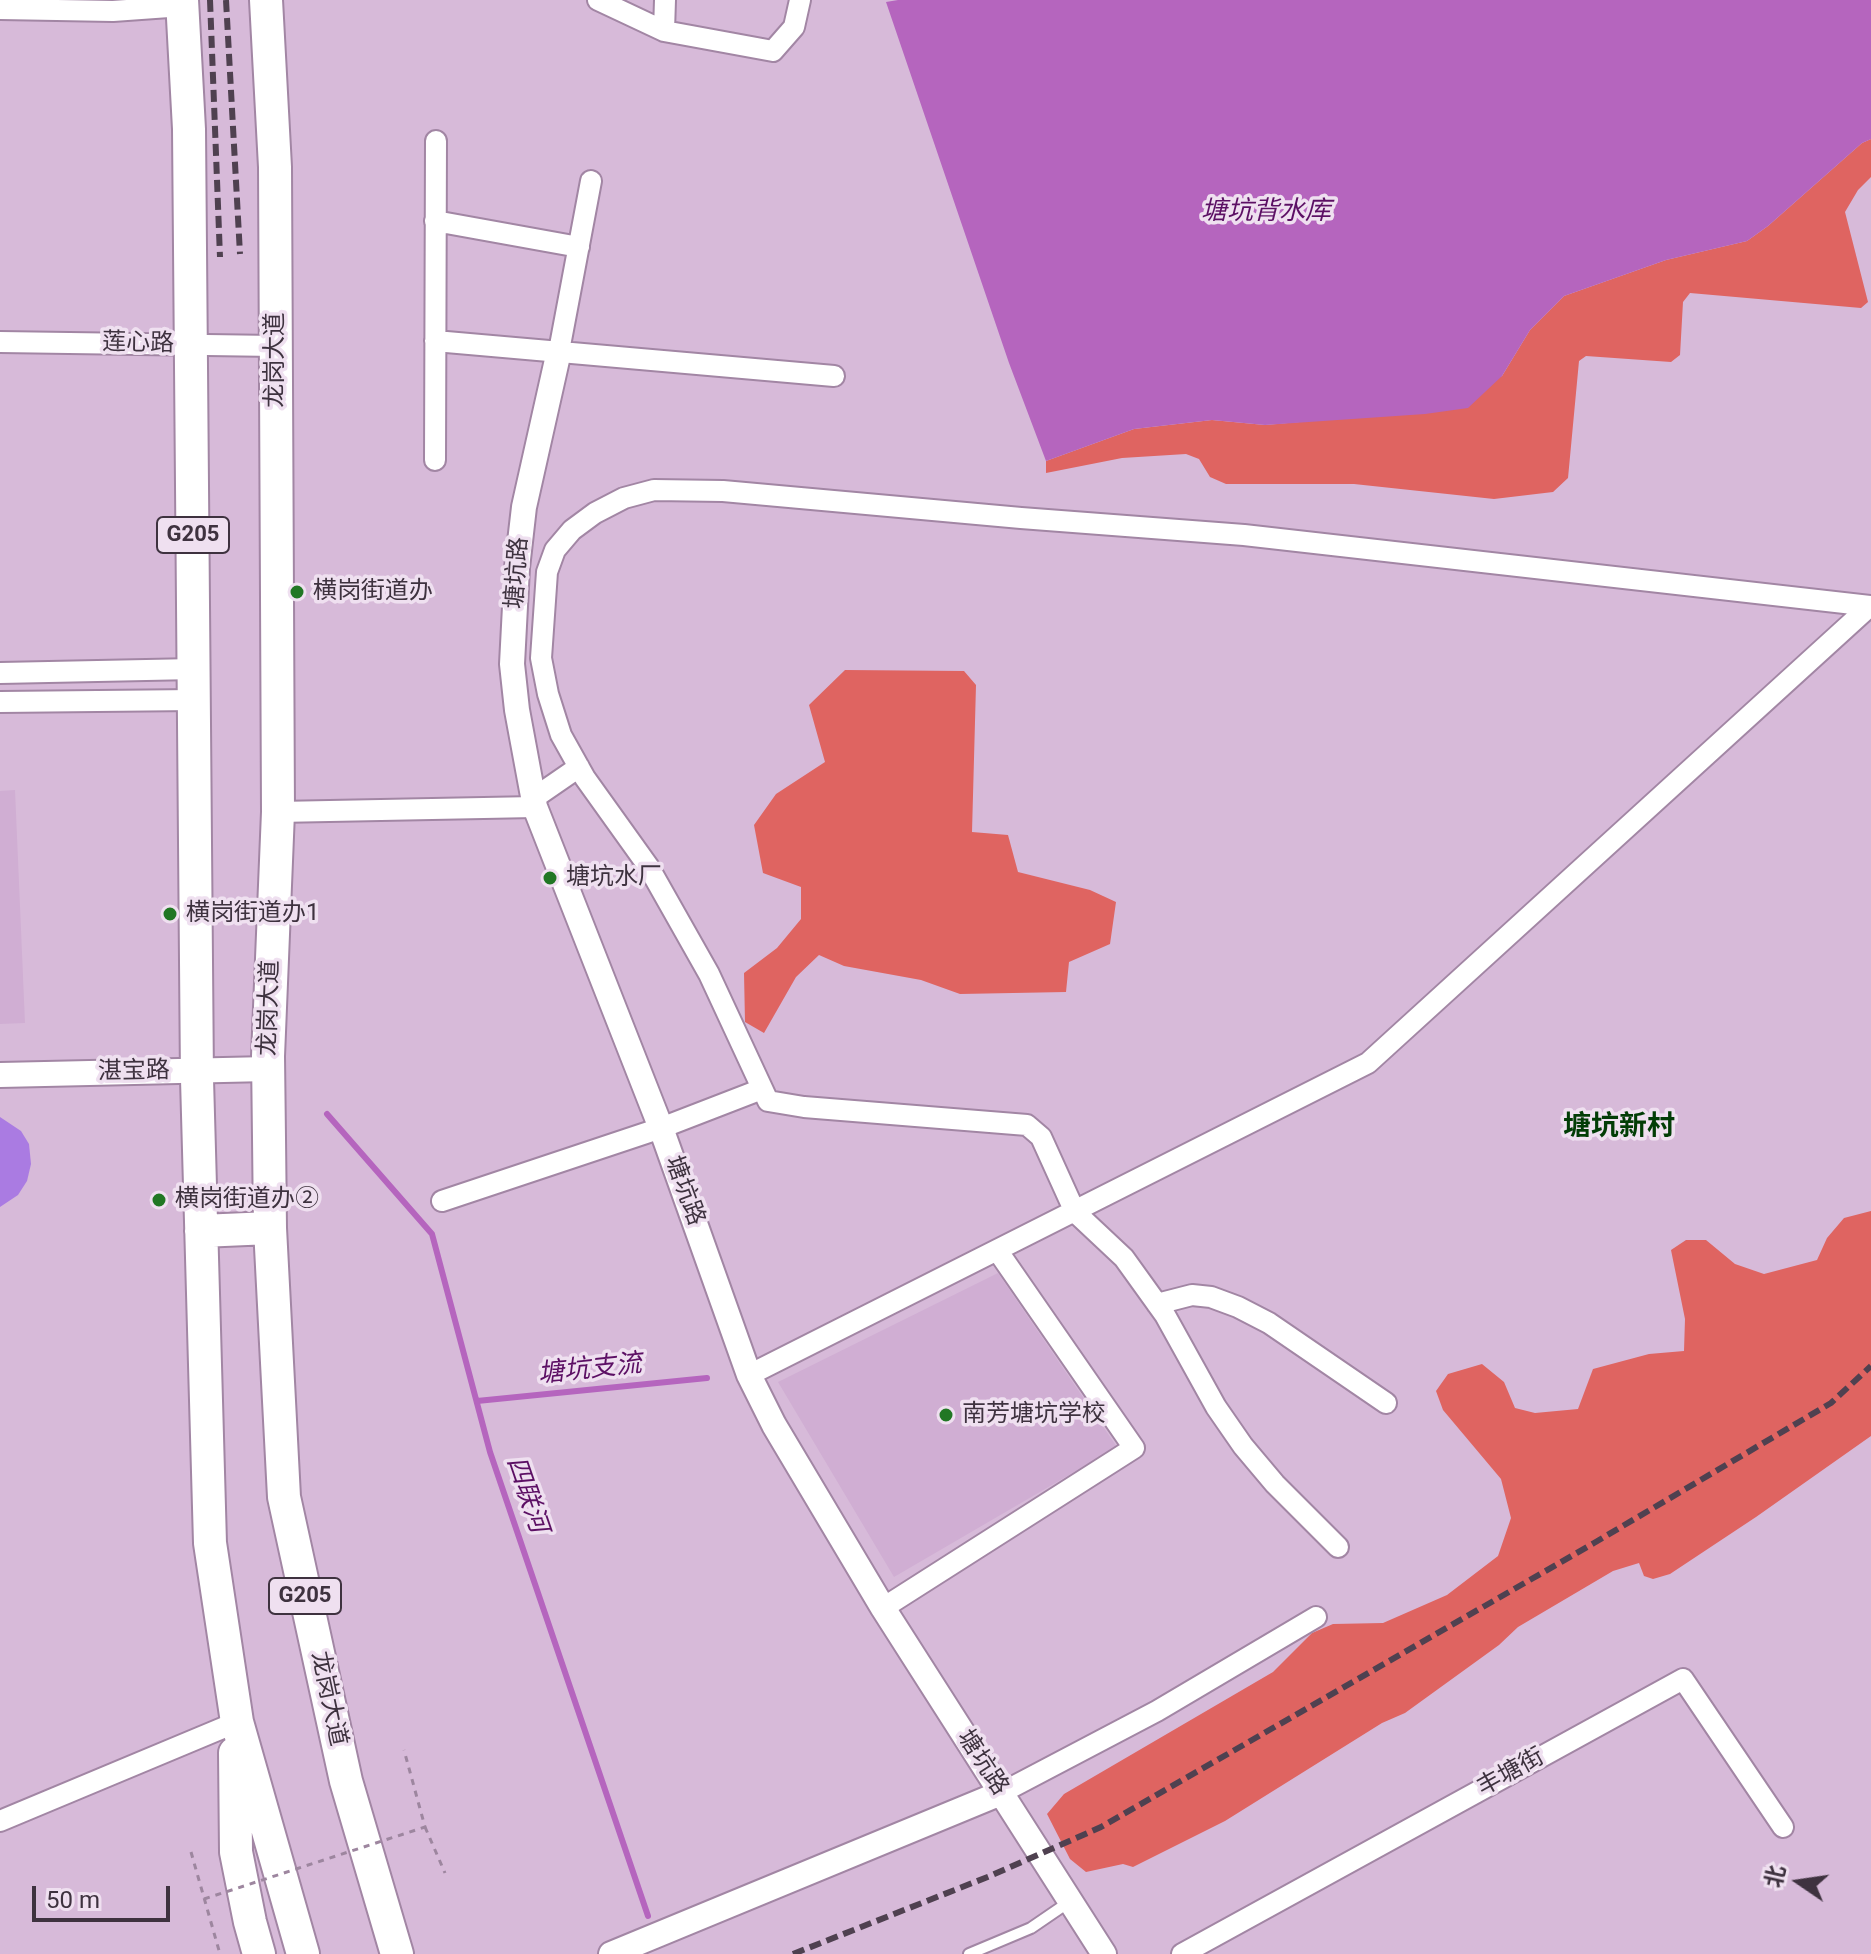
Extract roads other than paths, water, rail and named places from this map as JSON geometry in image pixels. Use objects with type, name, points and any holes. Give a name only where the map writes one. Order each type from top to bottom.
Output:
[{"type":"highway","name":"龙岗大道","points":[[266,0],[275,167],[278,812],[268,1069],[270,1228],[284,1497],[346,1781],[397,1954]]},
{"type":"highway","name":"G205","points":[[182,3],[189,129],[197,1071],[210,1543],[237,1722],[303,1954]]},
{"type":"highway","points":[[201,1231],[270,1228]]},
{"type":"highway","points":[[237,1722],[234,1784],[236,1852],[259,1954]]},
{"type":"street","points":[[598,0],[664,31],[773,51],[794,27],[800,0]]},
{"type":"street","points":[[664,31],[665,0]]},
{"type":"street","points":[[0,9],[113,11],[182,3]]},
{"type":"street","points":[[435,460],[436,141]]},
{"type":"street","points":[[559,351],[591,181]]},
{"type":"street","points":[[435,221],[579,247]]},
{"type":"street","points":[[435,341],[834,376]]},
{"type":"street","name":"莲心路","points":[[0,342],[276,346]]},
{"type":"street","name":"塘坑路","points":[[559,351],[524,507],[516,581],[512,664],[517,710],[535,803],[661,1128],[749,1375],[774,1425],[883,1608],[1104,1954]]},
{"type":"street","points":[[1338,1547],[1275,1484],[1243,1446],[1216,1407],[1157,1304],[1124,1258],[1075,1212],[1041,1137],[1027,1125],[804,1107],[768,1101],[709,974],[648,866],[579,767],[561,735],[541,658],[547,572],[555,550],[572,530],[595,513],[624,498],[654,490],[723,491],[1244,535],[1871,606]]},
{"type":"street","points":[[749,1375],[1368,1063],[1871,606]]},
{"type":"street","points":[[0,673],[195,684]]},
{"type":"street","points":[[0,702],[195,684]]},
{"type":"street","points":[[278,812],[535,803],[579,767]]},
{"type":"street","name":"湛宝路","points":[[0,1075],[268,1069]]},
{"type":"street","points":[[442,1201],[661,1128],[762,1089]]},
{"type":"street","points":[[883,1608],[1134,1448],[997,1250]]},
{"type":"street","points":[[1157,1304],[1192,1295],[1211,1297],[1238,1307],[1269,1323],[1386,1403]]},
{"type":"street","points":[[611,1954],[1001,1793],[1157,1711],[1316,1617]]},
{"type":"street","name":"丰塘街","points":[[1182,1954],[1683,1679],[1783,1827]]},
{"type":"street","points":[[0,1821],[237,1722]]},
{"type":"lane","points":[[969,1954],[1031,1928],[1070,1901]]},
{"type":"water","name":"塘坑背水库","points":[[1871,0],[1871,139],[1862,143],[1747,241],[1666,260],[1564,296],[1530,330],[1502,376],[1468,408],[1265,425],[1212,420],[1134,429],[1046,461],[1009,363],[886,2]]},
{"type":"waterway","name":"四联河","points":[[327,1114],[432,1234],[490,1452],[648,1916]]},
{"type":"waterway","name":"塘坑支流","points":[[477,1401],[707,1378]]},
{"type":"railway","points":[[210,0],[220,257]]},
{"type":"railway","points":[[226,0],[240,254]]},
{"type":"railway","points":[[793,1954],[990,1876],[1101,1827],[1831,1403],[1871,1366]]},
{"type":"place","name":"横岗街道办","points":[[297,592]]},
{"type":"place","name":"塘坑水厂","points":[[550,878]]},
{"type":"place","name":"横岗街道办1","points":[[170,914]]},
{"type":"place","name":"横岗街道办②","points":[[159,1200]]},
{"type":"place","name":"南芳塘坑学校","points":[[946,1415]]},
{"type":"district","name":"塘坑新村","points":[[1619,1128]]}]
